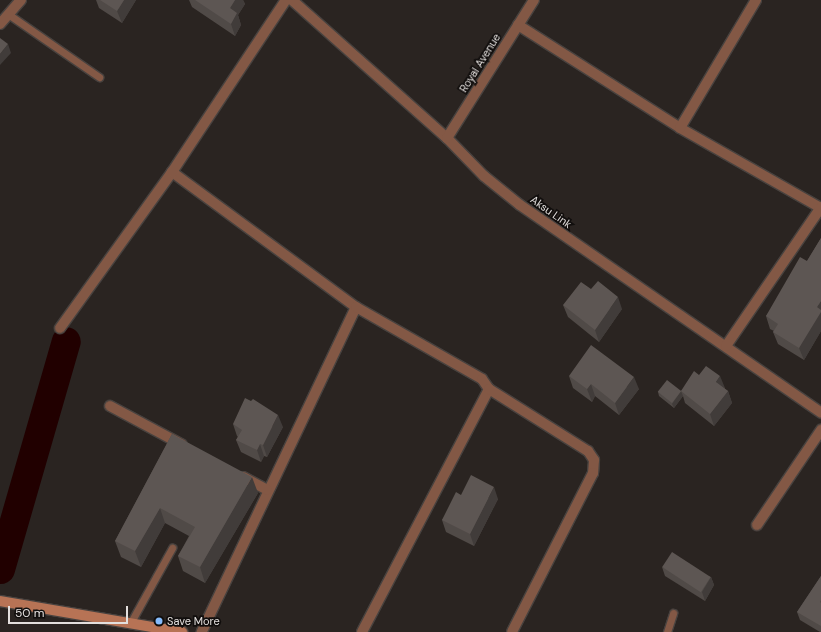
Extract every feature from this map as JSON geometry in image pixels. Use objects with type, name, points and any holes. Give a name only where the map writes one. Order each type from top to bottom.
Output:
[{"type":"main road","points":[[0,601],[66,613],[131,622],[182,632]]},
{"type":"street","points":[[0,24],[21,0]]},
{"type":"street","points":[[60,328],[172,172],[286,0]]},
{"type":"street","name":"Aksu Link","points":[[292,0],[447,138],[484,176],[520,205],[669,310],[726,346],[821,413]]},
{"type":"street","name":"Royal Avenue","points":[[447,138],[534,0]]},
{"type":"street","points":[[680,128],[756,0]]},
{"type":"street","points":[[518,25],[680,128],[821,208],[726,346]]},
{"type":"street","points":[[172,172],[356,307],[482,378],[489,389],[588,451],[594,460],[593,473],[512,632]]},
{"type":"street","points":[[202,632],[267,490],[356,307]]},
{"type":"street","points":[[362,632],[489,389]]},
{"type":"street","points":[[110,406],[192,450]]},
{"type":"street","points":[[757,525],[821,430]]},
{"type":"street","points":[[233,472],[267,490]]},
{"type":"lane","points":[[8,14],[99,77]]},
{"type":"lane","points":[[131,622],[172,548]]},
{"type":"lane","points":[[667,632],[673,613]]},
{"type":"building","points":[[100,0],[124,0],[117,11]]},
{"type":"building","points":[[195,0],[235,0],[230,8],[237,13],[231,24]]},
{"type":"building","points":[[0,38],[8,44],[0,54]]},
{"type":"building","points":[[821,238],[821,301],[817,307],[821,310],[821,312],[799,348],[773,332],[778,324],[766,316],[800,257],[807,261]]},
{"type":"building","points":[[598,281],[618,297],[595,330],[563,305],[581,282],[591,289]]},
{"type":"building","points":[[591,345],[634,377],[615,403],[591,384],[587,389],[569,376]]},
{"type":"building","points":[[706,366],[720,376],[716,382],[728,391],[710,414],[681,391],[694,371],[699,375]]},
{"type":"building","points":[[667,380],[681,391],[672,403],[658,392]]},
{"type":"building","points":[[245,398],[251,401],[253,399],[278,415],[263,445],[260,444],[257,450],[236,440],[242,430],[233,424]]},
{"type":"building","points":[[172,434],[252,477],[200,567],[178,556],[195,527],[160,508],[135,551],[115,541]]},
{"type":"building","points":[[471,475],[494,487],[470,534],[442,520],[456,492],[461,495]]},
{"type":"building","points":[[672,552],[711,577],[701,592],[662,567]]},
{"type":"building","points":[[821,576],[820,602],[821,626],[797,612]]},
{"type":"waterway","points":[[0,569],[66,341]]},
{"type":"place","name":"Save More","points":[[159,621]]}]
